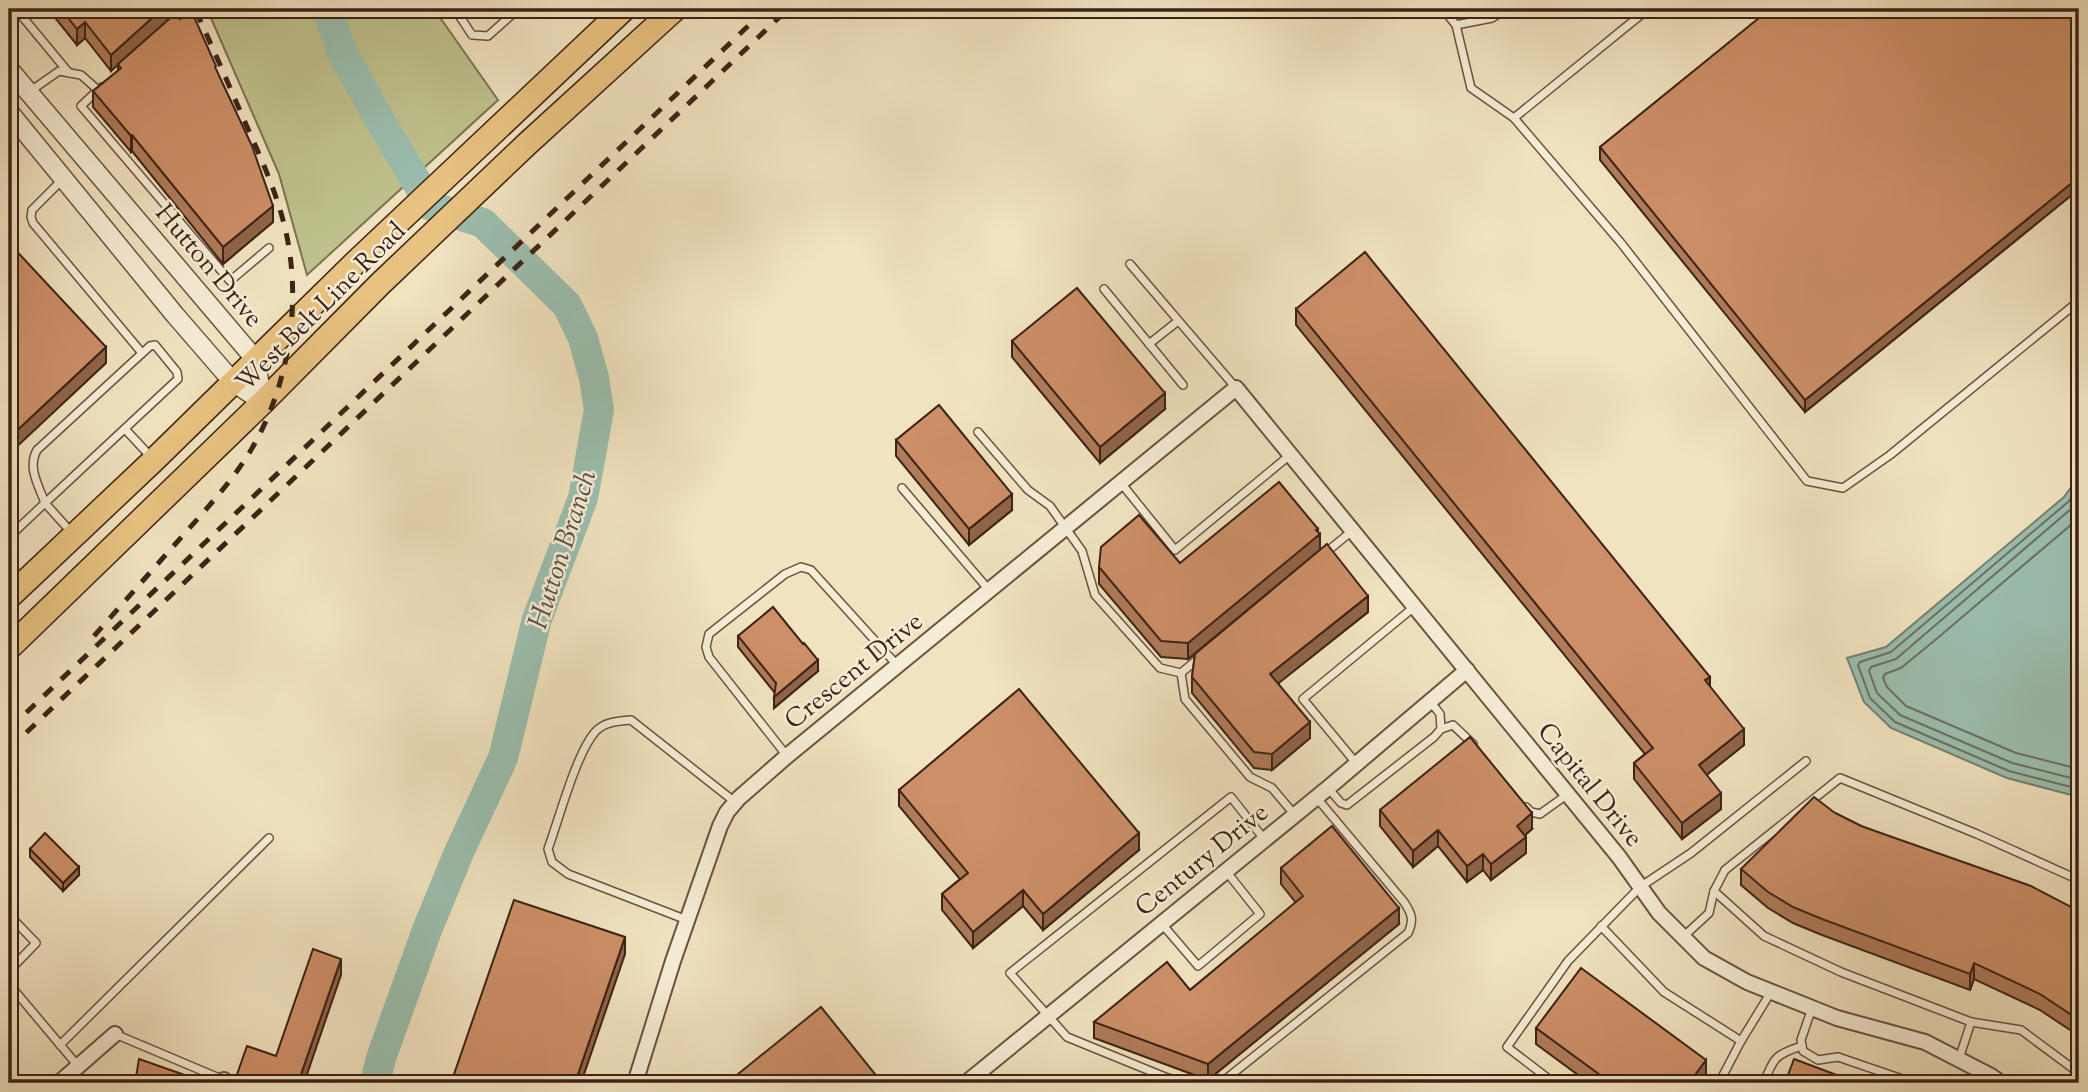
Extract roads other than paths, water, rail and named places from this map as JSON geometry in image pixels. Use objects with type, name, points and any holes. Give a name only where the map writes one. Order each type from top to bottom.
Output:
[{"type":"main road","name":"West Belt Line Road","points":[[9,648],[263,402],[380,284],[527,144],[675,9]]},
{"type":"main road","name":"West Belt Line Road","points":[[9,597],[508,119],[617,11]]},
{"type":"street","name":"Hutton Drive","points":[[9,69],[256,359],[263,402]]},
{"type":"street","points":[[9,112],[233,382],[263,402]]},
{"type":"street","points":[[63,178],[85,158]]},
{"type":"street","name":"Capital Drive","points":[[1236,388],[1619,857],[1659,913],[1704,958],[1746,982],[1837,1018],[1925,1042],[2001,1083]]},
{"type":"street","name":"Crescent Drive","points":[[635,1083],[687,920],[727,812],[787,756],[1236,388]]},
{"type":"street","name":"Century Drive","points":[[966,1083],[1328,788],[1466,670]]},
{"type":"street","points":[[59,1083],[115,1034]]},
{"type":"lane","points":[[16,9],[70,73]]},
{"type":"lane","points":[[167,29],[177,20],[170,9]]},
{"type":"lane","points":[[455,9],[472,35],[488,36],[518,9]]},
{"type":"lane","points":[[1443,9],[1456,25],[1471,88],[1514,118],[1621,243],[1807,481],[1843,488],[1891,455],[2079,301]]},
{"type":"lane","points":[[1456,25],[1492,19],[1506,9]]},
{"type":"lane","points":[[1514,118],[1648,9]]},
{"type":"lane","points":[[29,92],[59,71],[81,75],[98,90]]},
{"type":"lane","points":[[108,81],[81,106],[230,281],[269,248]]},
{"type":"lane","points":[[63,178],[32,210],[33,223],[142,354]]},
{"type":"lane","points":[[1130,264],[1236,388]]},
{"type":"lane","points":[[1104,289],[1183,385]]},
{"type":"lane","points":[[1149,344],[1178,321]]},
{"type":"lane","points":[[9,537],[45,503],[125,429],[178,379],[177,372],[155,345],[150,346],[37,450],[33,458],[32,466],[45,503],[74,535]]},
{"type":"lane","points":[[125,429],[154,460]]},
{"type":"lane","points":[[978,432],[1028,490],[1050,506],[1066,528],[1082,551],[1095,595],[1160,668],[1181,673]]},
{"type":"lane","points":[[1121,483],[1175,550],[1291,455]]},
{"type":"lane","points":[[902,488],[989,591]]},
{"type":"lane","points":[[1320,557],[1353,531]]},
{"type":"lane","points":[[787,756],[709,657],[706,646],[709,634],[785,574],[801,567],[811,570],[897,666]]},
{"type":"lane","points":[[1356,763],[1303,699],[1415,607]]},
{"type":"lane","points":[[1181,673],[1202,656]]},
{"type":"lane","points":[[1181,673],[1185,699],[1250,777],[1272,788],[1294,814]]},
{"type":"lane","points":[[1430,701],[1440,714],[1441,729]]},
{"type":"lane","points":[[687,920],[568,874],[552,862],[548,849],[581,756],[596,730],[611,722],[631,720],[736,802]]},
{"type":"lane","points":[[1328,788],[1341,803],[1347,805],[1441,729],[1453,725],[1477,748]]},
{"type":"lane","points":[[1554,1083],[1507,1047],[1568,961],[1640,887],[1691,853],[1806,761]]},
{"type":"lane","points":[[1683,937],[1709,914],[1714,891],[1725,870],[1840,778],[2079,880]]},
{"type":"lane","points":[[1522,801],[1531,812],[1540,814],[1568,794]]},
{"type":"lane","points":[[1186,1083],[1067,1037],[1010,973],[1231,797],[1264,839]]},
{"type":"lane","points":[[1222,1083],[1408,933],[1413,922],[1404,902],[1315,797]]},
{"type":"lane","points":[[61,1045],[269,838]]},
{"type":"lane","points":[[1162,923],[1198,965],[1260,914],[1225,870]]},
{"type":"lane","points":[[1714,891],[1764,936],[1841,972],[1971,1021],[2021,1030],[2079,1073]]},
{"type":"lane","points":[[9,915],[37,943],[9,971]]},
{"type":"lane","points":[[1601,926],[1664,992],[1741,1041]]},
{"type":"lane","points":[[9,984],[78,1066]]},
{"type":"lane","points":[[1719,1083],[1771,992]]},
{"type":"lane","points":[[1812,1008],[1801,1040],[1802,1051],[1818,1060],[1838,1057],[1914,1083]]},
{"type":"lane","points":[[1958,1059],[1971,1021]]},
{"type":"lane","points":[[115,1034],[224,1082]]},
{"type":"lane","points":[[1764,1083],[1771,1062],[1781,1052],[1802,1046]]},
{"type":"lane","points":[[981,1071],[993,1083]]},
{"type":"water","points":[[2079,476],[2079,797],[2007,778],[1891,728],[1864,702],[1847,658],[1886,647],[2064,497]]},
{"type":"waterway","name":"Hutton Branch","points":[[327,9],[342,52],[431,206],[483,223],[567,305],[583,338],[599,410],[583,498],[537,619],[503,758],[460,850],[427,930],[381,1058],[375,1083]]},
{"type":"railway","points":[[94,636],[212,503],[244,461],[275,397],[289,340],[292,281],[284,224],[261,158],[195,9]]},
{"type":"railway","points":[[9,729],[766,9]]},
{"type":"railway","points":[[9,749],[788,9]]}]
